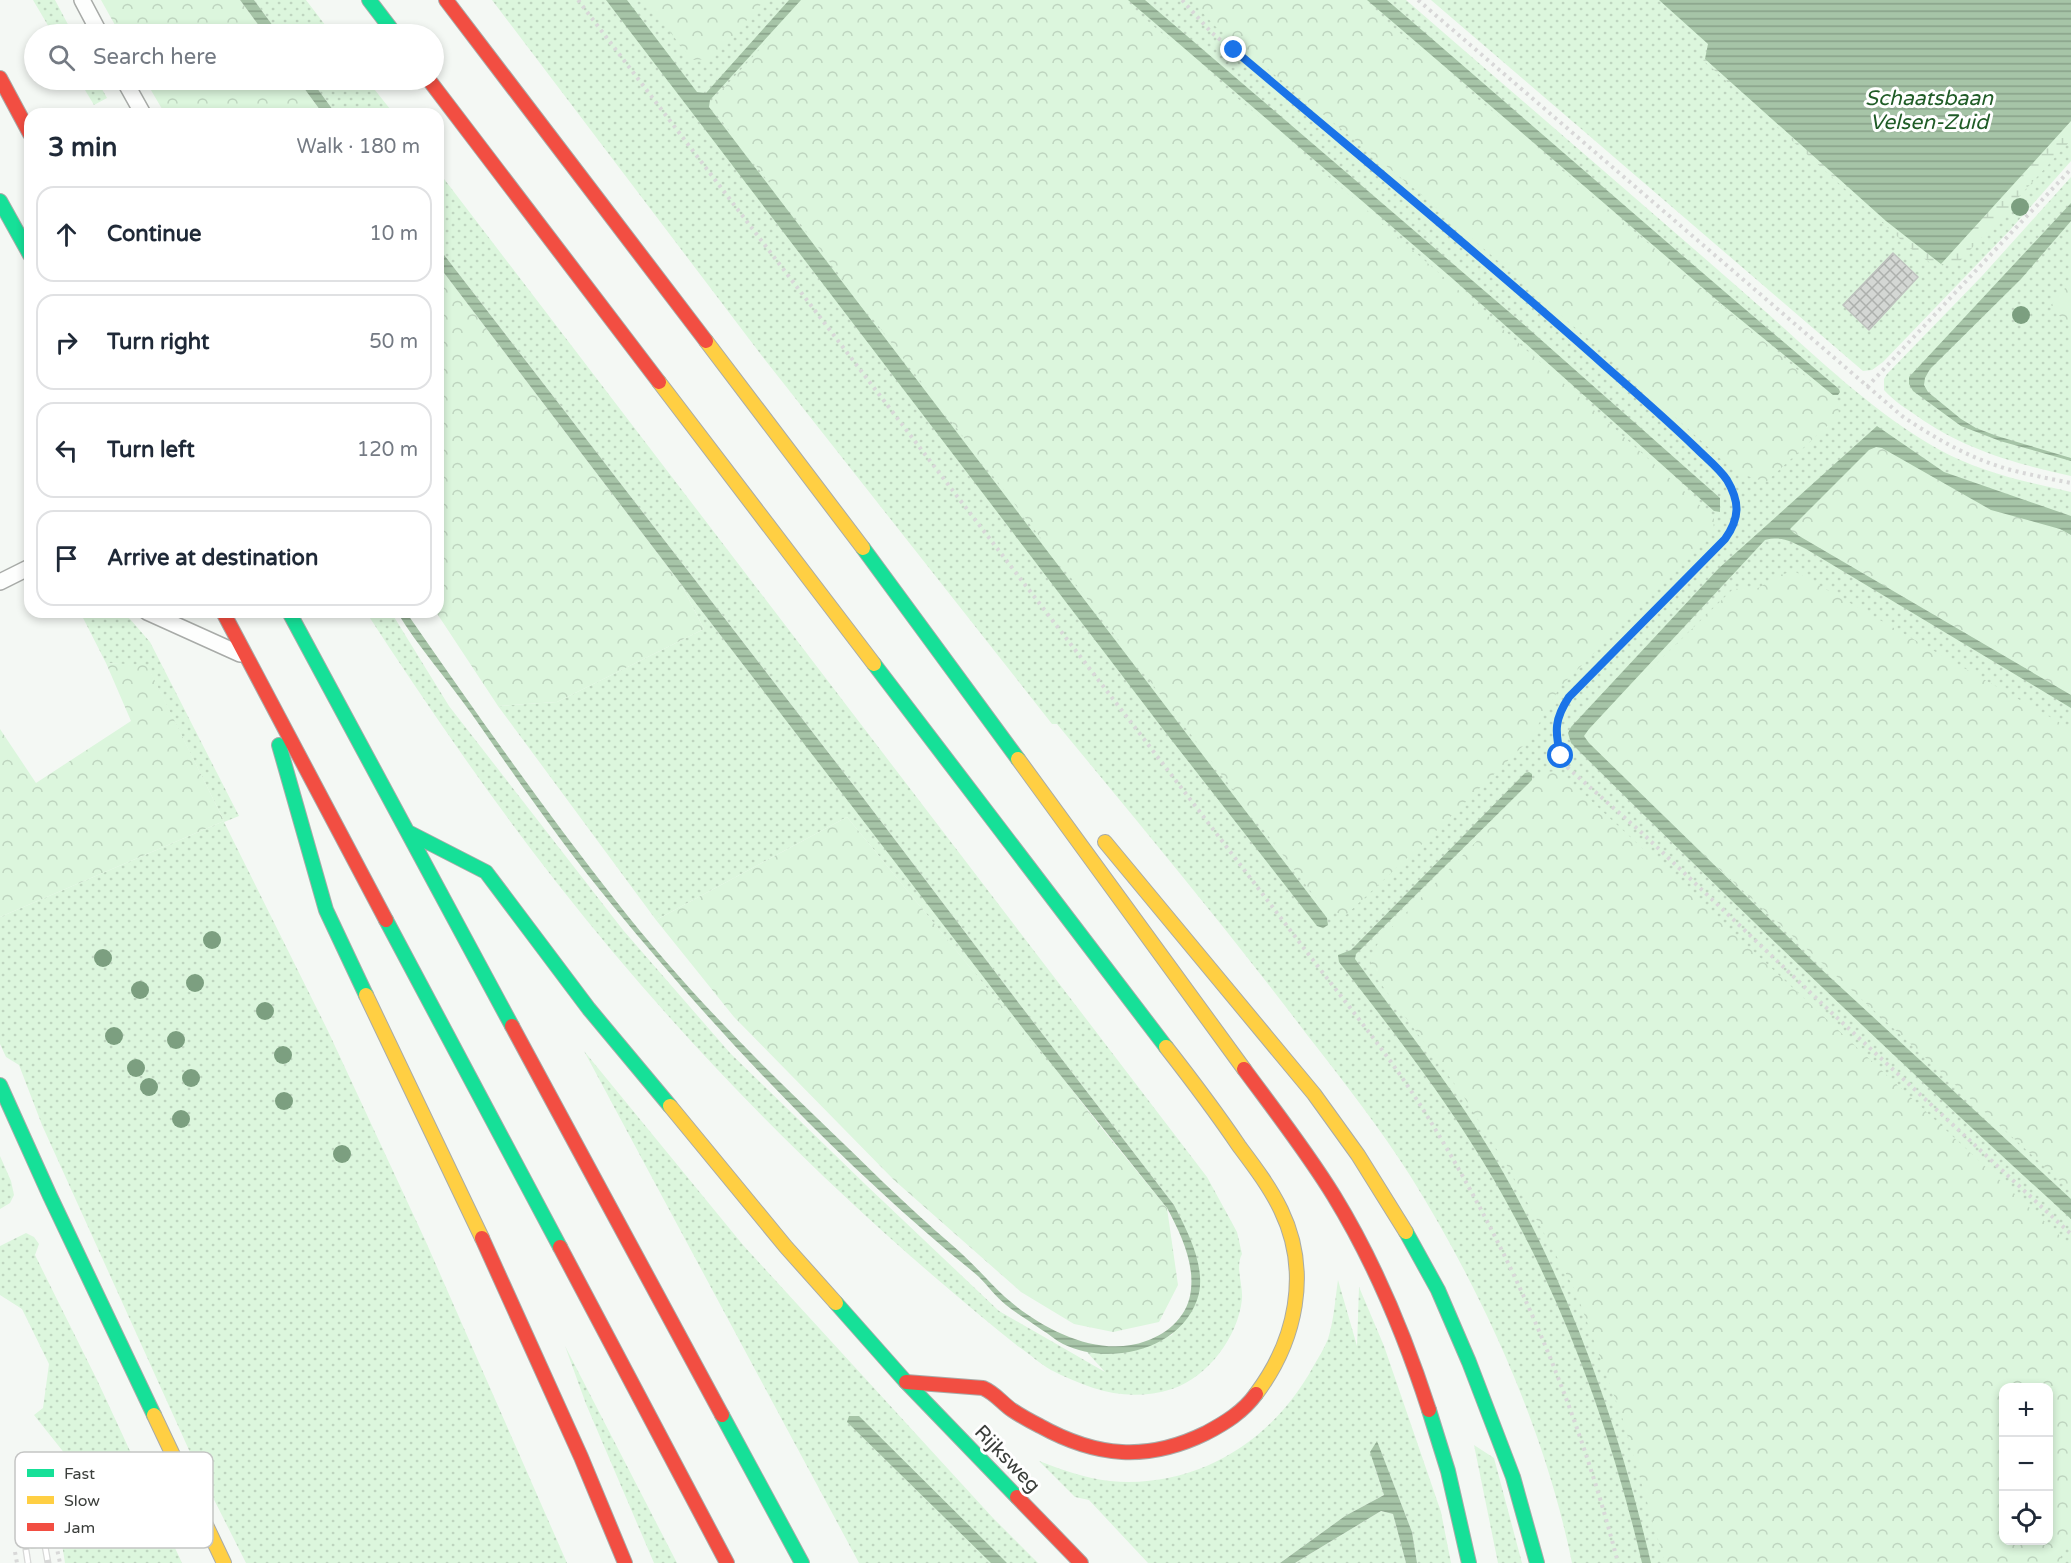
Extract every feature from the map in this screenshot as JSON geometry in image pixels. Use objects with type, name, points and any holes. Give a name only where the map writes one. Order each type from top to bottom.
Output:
[{"type":"highway","points":[[369,0],[387,24]]},
{"type":"highway","points":[[446,0],[902,599],[1282,1121],[1340,1206],[1363,1248],[1407,1344],[1443,1451],[1469,1563]]},
{"type":"highway","points":[[0,78],[24,123]]},
{"type":"highway","points":[[437,90],[1186,1073],[1238,1143],[1278,1203],[1289,1228],[1296,1253],[1298,1285],[1295,1317],[1279,1360],[1266,1383],[1234,1417],[1184,1444],[1126,1453],[1101,1450],[1068,1440],[1043,1428],[1014,1411],[985,1388],[906,1382]]},
{"type":"highway","points":[[0,201],[24,244]]},
{"type":"highway","points":[[902,599],[1032,755]]},
{"type":"highway","points":[[226,618],[727,1563]]},
{"type":"highway","points":[[293,618],[802,1563]]},
{"type":"highway","points":[[260,680],[326,910],[510,1298],[581,1457],[625,1563]]},
{"type":"highway","points":[[1093,828],[1314,1094],[1358,1155],[1398,1218],[1438,1290],[1469,1362],[1513,1476],[1537,1563]]},
{"type":"highway","name":"Rijksweg","points":[[408,832],[486,872],[589,1009],[786,1247],[906,1382],[1081,1563]]},
{"type":"highway","points":[[0,1085],[171,1452]]},
{"type":"highway","points":[[213,1540],[224,1563]]},
{"type":"lane","points":[[82,0],[95,24]]},
{"type":"lane","points":[[130,90],[140,108]]},
{"type":"lane","points":[[0,582],[24,570]]},
{"type":"lane","points":[[160,618],[249,658]]},
{"type":"path","points":[[578,0],[826,327],[1376,1042],[1417,1101],[1476,1202],[1544,1340],[1576,1422],[1597,1486],[1618,1563]]},
{"type":"path","points":[[1182,0],[1211,32],[1578,342],[1680,432],[1725,478],[1736,502],[1737,514],[1734,526],[1725,539],[1569,697],[1560,711],[1556,724],[1557,743],[1561,756],[1568,768],[1641,832],[1833,1014],[2071,1234]]},
{"type":"path","points":[[1418,0],[1908,421],[1959,451],[2011,470],[2071,483]]},
{"type":"path","points":[[1867,387],[2071,169]]},
{"type":"path","points":[[57,1548],[60,1563]]},
{"type":"path","points":[[15,1552],[17,1563]]},
{"type":"green space","points":[[33,0],[55,0],[68,24],[47,24]]},
{"type":"green space","points":[[101,0],[240,0],[258,24],[114,24]]},
{"type":"green space","points":[[254,0],[306,0],[324,24],[272,24]]},
{"type":"green space","points":[[492,0],[1406,0],[1860,395],[1885,414],[1938,449],[1970,464],[2020,480],[2071,492],[2071,1563],[1572,1563],[1546,1462],[1508,1363],[1463,1267],[1411,1177],[1348,1088],[1247,957],[1057,724],[1052,724],[762,356]]},
{"type":"green space","points":[[645,0],[765,0],[712,59],[692,60]]},
{"type":"green space","points":[[805,0],[1123,0],[1420,257],[1714,518],[1713,534],[1560,687],[1530,739],[1346,915],[1325,910],[715,112],[712,105],[721,91]]},
{"type":"green space","points":[[1191,0],[1361,0],[1838,404],[1839,415],[1766,482],[1735,472],[1616,363],[1417,191],[1215,26]]},
{"type":"green space","points":[[1431,0],[2071,0],[2071,161],[2010,230],[1883,362],[1872,370],[1863,371]]},
{"type":"green space","points":[[1703,60],[2071,107],[2071,140],[1960,261],[1944,265],[1933,264],[1910,248]]},
{"type":"green space","points":[[85,90],[103,90],[107,98],[94,105]]},
{"type":"green space","points":[[151,90],[305,90],[319,108],[161,108]]},
{"type":"green space","points":[[318,90],[375,90],[389,108],[332,108]]},
{"type":"green space","points":[[2071,177],[2071,476],[1991,454],[1953,438],[1892,398],[1884,390],[1884,379],[1982,276]]},
{"type":"green space","points":[[444,179],[1207,1177],[1237,1232],[1242,1254],[1239,1270],[1242,1299],[1228,1341],[1209,1365],[1185,1383],[1156,1393],[1124,1394],[1095,1388],[1051,1370],[1019,1347],[885,1234],[785,1139],[644,989],[532,850],[435,715],[370,618],[395,618],[449,706],[623,930],[730,1053],[999,1311],[1105,1372],[1086,1351],[1113,1353],[1130,1351],[1172,1335],[1194,1297],[1200,1278],[1182,1222],[1174,1205],[444,255]]},
{"type":"green space","points":[[444,273],[681,584],[704,629],[557,702],[498,706],[440,618],[444,618]]},
{"type":"green space","points":[[2071,281],[2071,324],[2066,324],[2051,305]]},
{"type":"green space","points":[[1876,447],[2071,535],[2071,695],[1790,529],[1869,450]]},
{"type":"green space","points":[[1794,571],[2071,729],[2071,1191],[1691,843],[1584,736],[1733,589],[1758,588],[1780,575]]},
{"type":"green space","points":[[681,584],[1110,1139],[847,817],[656,920],[498,706],[557,702],[704,629]]},
{"type":"green space","points":[[83,618],[129,618],[150,642],[239,816],[224,822],[328,1031],[426,1242],[567,1563],[246,1563],[213,1498],[213,1452],[190,1452],[42,1125],[19,1065],[6,1057],[0,1044],[0,917],[224,821],[147,666],[106,663]]},
{"type":"green space","points":[[106,663],[147,665],[224,821],[0,917],[0,729],[36,783],[131,721]]},
{"type":"green space","points":[[1559,771],[2071,1246],[2071,1541],[2062,1551],[2060,1563],[1665,1563],[1623,1420],[1576,1292],[1509,1169],[1462,1094],[1370,969],[1372,953],[1382,937],[1545,772]]},
{"type":"green space","points":[[847,817],[1167,1208],[1178,1285],[1159,1322],[1113,1332],[1074,1324],[1021,1292],[894,1180],[734,1017],[656,920]]},
{"type":"green space","points":[[584,1051],[743,1245],[993,1518],[1038,1563],[859,1563]]},
{"type":"green space","points":[[0,1156],[11,1181],[14,1195],[10,1203],[0,1209]]},
{"type":"green space","points":[[26,1233],[34,1237],[39,1244],[35,1255],[130,1452],[63,1452],[34,1415],[43,1408],[49,1364],[22,1309],[0,1295],[0,1246]]},
{"type":"green space","points":[[1338,1280],[1357,1346],[1359,1287],[1384,1346],[1441,1512],[1451,1563],[1417,1563],[1412,1532],[1377,1442],[1374,1465],[1384,1495],[1345,1516],[1280,1563],[1148,1563],[1089,1500],[1075,1497],[1039,1461],[1092,1478],[1110,1481],[1142,1481],[1172,1477],[1201,1468],[1228,1455],[1276,1418],[1296,1394],[1313,1367],[1328,1339]]},
{"type":"green space","points":[[565,1346],[677,1563],[654,1563],[586,1404]]},
{"type":"green space","points":[[1474,1445],[1494,1458],[1522,1563],[1498,1563]]},
{"type":"green space","points":[[1381,1511],[1393,1514],[1406,1563],[1295,1563]]},
{"type":"green space","points":[[63,1548],[175,1548],[182,1563],[65,1563]]},
{"type":"water","points":[[240,0],[254,0],[272,24],[258,24]]},
{"type":"water","points":[[606,0],[627,0],[697,92],[706,93],[789,0],[801,0],[710,100],[709,107],[1327,918],[1328,925],[1323,928],[1317,926],[1166,733]]},
{"type":"water","points":[[1128,0],[1145,0],[1522,323],[1720,498],[1720,512],[1714,511],[1453,279]]},
{"type":"water","points":[[1367,0],[1387,0],[1839,389],[1838,395],[1833,395],[1724,306]]},
{"type":"water","name":"Schaatsbaan Velsen-Zuid","points":[[1659,0],[2071,0],[2071,121],[1941,264],[1886,221],[1705,59],[1708,44]]},
{"type":"water","points":[[305,90],[318,90],[332,108],[319,108]]},
{"type":"water","points":[[2071,203],[2071,221],[2021,279],[1930,369],[1924,385],[1928,392],[1976,428],[2071,458],[2071,461],[2000,441],[1961,426],[1913,391],[1909,384],[1909,377]]},
{"type":"water","points":[[444,255],[1174,1205],[1195,1251],[1200,1288],[1197,1300],[1188,1317],[1175,1331],[1159,1342],[1140,1349],[1100,1354],[1081,1351],[1057,1341],[1006,1305],[979,1277],[904,1213],[816,1130],[732,1043],[594,883],[401,618],[410,618],[562,830],[639,930],[688,986],[790,1092],[900,1199],[966,1257],[1005,1297],[1019,1309],[1052,1329],[1090,1343],[1128,1346],[1154,1338],[1170,1328],[1186,1307],[1191,1289],[1191,1278],[1185,1247],[1167,1208],[1025,1031],[444,273]]},
{"type":"water","points":[[1877,426],[1944,472],[2071,516],[2071,535],[2060,529],[1991,510],[1882,448],[1876,447],[1869,450],[1790,529],[2071,695],[2071,708],[1806,549],[1791,542],[1776,539],[1765,540],[1584,736],[1821,969],[2071,1199],[2071,1219],[1756,924],[1571,743],[1568,733],[1571,727],[1719,568]]},
{"type":"water","points":[[1525,773],[1532,774],[1532,780],[1356,954],[1355,959],[1469,1117],[1528,1218],[1572,1313],[1591,1362],[1624,1462],[1651,1563],[1642,1563],[1629,1510],[1597,1406],[1578,1355],[1534,1255],[1482,1160],[1449,1109],[1339,962],[1338,955],[1351,950]]},
{"type":"water","points":[[849,1416],[859,1416],[1007,1563],[991,1563],[847,1422]]},
{"type":"water","points":[[1377,1441],[1412,1532],[1417,1563],[1406,1563],[1393,1514],[1381,1511],[1295,1563],[1280,1563],[1345,1516],[1384,1495],[1370,1452]]},
{"type":"building","points":[[1893,253],[1918,277],[1869,330],[1843,305]]},
{"type":"railway","points":[[45,1548],[48,1563]]},
{"type":"railway","points":[[26,1550],[28,1563]]},
{"type":"traffic: fast","points":[[369,0],[387,24]]},
{"type":"traffic: fast","points":[[0,201],[24,244]]},
{"type":"traffic: fast","points":[[863,548],[1018,759]]},
{"type":"traffic: fast","points":[[292,618],[512,1026]]},
{"type":"traffic: fast","points":[[874,664],[1166,1047]]},
{"type":"traffic: fast","points":[[279,745],[326,910],[366,995]]},
{"type":"traffic: fast","points":[[408,832],[486,872],[589,1009],[670,1106]]},
{"type":"traffic: fast","points":[[386,920],[560,1247]]},
{"type":"traffic: fast","points":[[0,1085],[154,1415]]},
{"type":"traffic: fast","points":[[1406,1232],[1438,1290],[1469,1362],[1513,1477],[1537,1563]]},
{"type":"traffic: fast","points":[[836,1303],[906,1382],[1017,1497]]},
{"type":"traffic: fast","points":[[1429,1410],[1448,1471],[1469,1563]]},
{"type":"traffic: fast","points":[[722,1415],[802,1563]]},
{"type":"traffic: slow","points":[[706,341],[863,548]]},
{"type":"traffic: slow","points":[[659,382],[874,664]]},
{"type":"traffic: slow","points":[[1018,759],[1244,1069]]},
{"type":"traffic: slow","points":[[1105,842],[1314,1094],[1358,1155],[1406,1232]]},
{"type":"traffic: slow","points":[[366,995],[482,1238]]},
{"type":"traffic: slow","points":[[1166,1047],[1262,1177],[1281,1210],[1290,1234],[1297,1281],[1295,1305],[1281,1352],[1256,1394]]},
{"type":"traffic: slow","points":[[670,1106],[786,1247],[836,1303]]},
{"type":"traffic: slow","points":[[154,1415],[172,1452]]},
{"type":"traffic: slow","points":[[213,1540],[224,1563]]},
{"type":"traffic: jam","points":[[446,0],[706,341]]},
{"type":"traffic: jam","points":[[0,78],[24,123]]},
{"type":"traffic: jam","points":[[437,90],[659,382]]},
{"type":"traffic: jam","points":[[226,618],[386,920]]},
{"type":"traffic: jam","points":[[512,1026],[722,1415]]},
{"type":"traffic: jam","points":[[1244,1069],[1313,1164],[1349,1221],[1388,1300],[1429,1410]]},
{"type":"traffic: jam","points":[[482,1238],[581,1457],[625,1563]]},
{"type":"traffic: jam","points":[[560,1247],[727,1563]]},
{"type":"traffic: jam","points":[[906,1382],[983,1388],[1019,1414],[1061,1436],[1081,1444],[1122,1452],[1142,1452],[1163,1448],[1206,1433],[1233,1416],[1256,1394]]},
{"type":"traffic: jam","points":[[1017,1497],[1081,1563]]},
{"type":"route","points":[[1234,50],[1570,334],[1680,432],[1717,468],[1731,489],[1736,502],[1737,514],[1734,526],[1725,539],[1569,697],[1560,711],[1556,724],[1557,743],[1561,756]]}]
